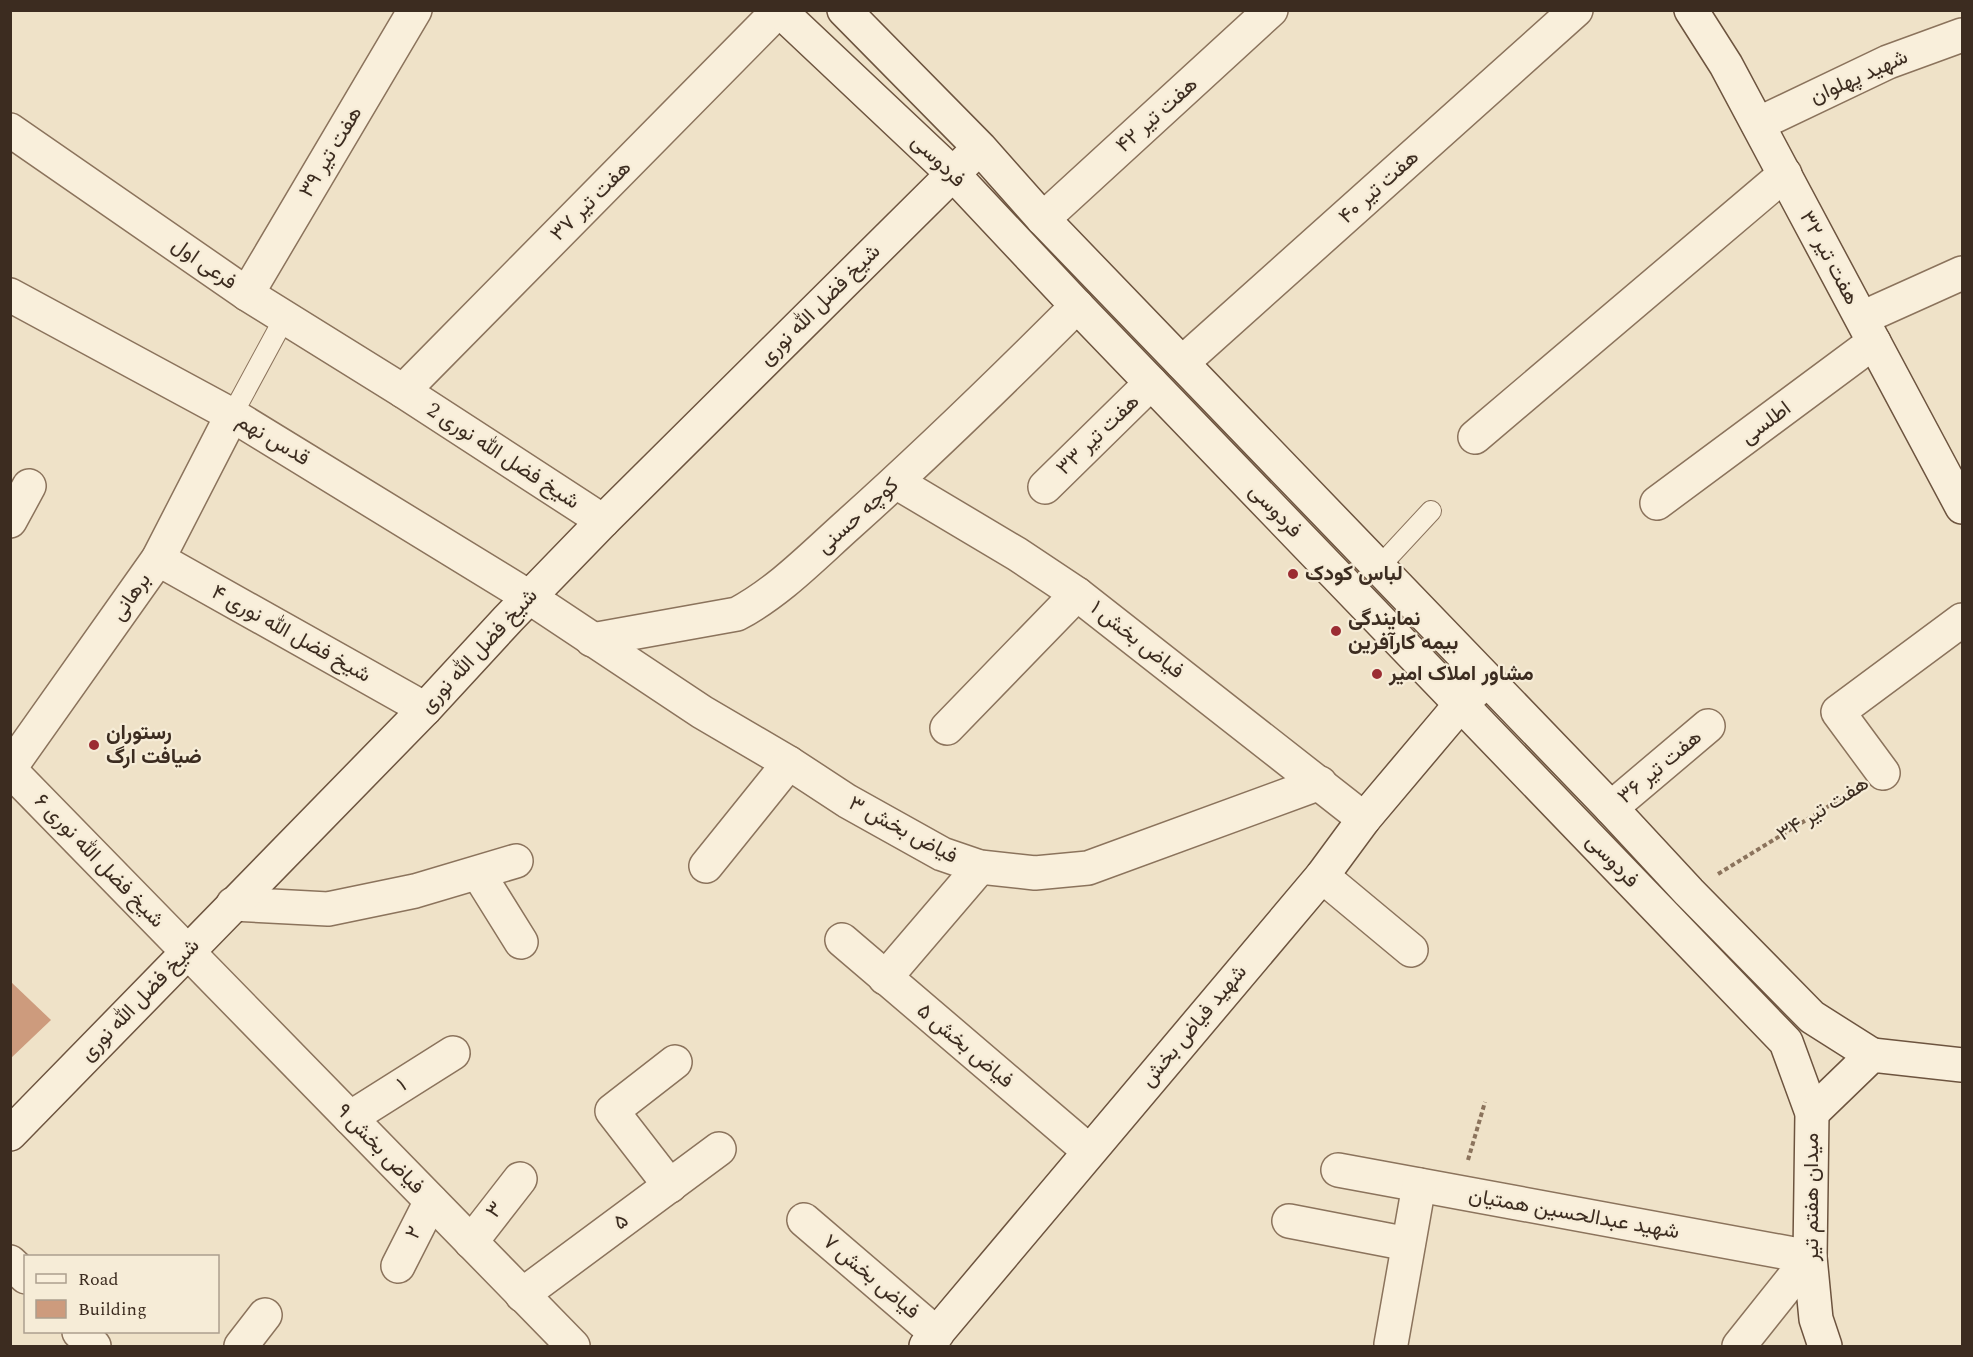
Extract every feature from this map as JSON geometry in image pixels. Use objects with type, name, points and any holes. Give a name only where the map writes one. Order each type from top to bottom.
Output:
[{"type":"street","name":"هفت تیر ۳۹","points":[[247,294],[415,10]]},
{"type":"street","name":"فردوسی","points":[[779,10],[952,173],[1077,306],[1786,1042],[1812,1113]]},
{"type":"street","name":"هفت تیر ۳۷","points":[[403,390],[779,10]]},
{"type":"street","name":"فردوسی","points":[[844,10],[980,148],[1043,219],[1611,808],[1689,892],[1812,1017],[1872,1055]]},
{"type":"street","name":"هفت تیر ۴۲","points":[[1043,219],[1271,10]]},
{"type":"street","name":"هفت تیر ۴۰","points":[[1182,363],[1576,10]]},
{"type":"street","name":"هفت تیر ۳۲","points":[[1692,10],[1726,65],[1962,507]]},
{"type":"street","name":"شهید پهلوان","points":[[1758,124],[1888,62],[1962,35]]},
{"type":"street","name":"فرعی اول","points":[[10,130],[247,294],[403,390]]},
{"type":"street","name":"شیخ فضل الله نوری","points":[[10,1134],[425,709],[603,521],[952,173],[980,148]]},
{"type":"street","points":[[1475,437],[1785,174]]},
{"type":"street","name":"اطلسی","points":[[1658,503],[1868,330],[1962,273]]},
{"type":"street","name":"قدس نهم","points":[[10,295],[231,415],[529,597]]},
{"type":"street","name":"کوچه حسنی","points":[[592,640],[737,614],[770,593],[931,450],[1077,306]]},
{"type":"street","name":"هفت تیر ۳۳","points":[[1045,487],[1151,383]]},
{"type":"street","name":"شیخ فضل الله نوری 2","points":[[403,390],[603,521]]},
{"type":"street","name":"برهانی","points":[[10,769],[158,559],[231,415]]},
{"type":"street","name":"فیاض بخش ۱","points":[[896,482],[1017,554],[1077,594],[1364,819]]},
{"type":"street","points":[[10,521],[29,486]]},
{"type":"street","name":"شیخ فضل الله نوری ۴","points":[[158,559],[425,709]]},
{"type":"street","points":[[948,728],[1077,594]]},
{"type":"street","name":"فیاض بخش ۳","points":[[529,597],[702,712],[848,801],[942,854],[980,867],[1035,873],[1088,868],[1320,783]]},
{"type":"street","name":"هفت تیر ۳۴","points":[[1883,773],[1838,712],[1962,620]]},
{"type":"street","name":"شهید فیاض بخش","points":[[932,1340],[1322,876],[1364,819],[1461,704],[1487,680]]},
{"type":"street","name":"هفت تیر ۳۶","points":[[1611,808],[1708,726]]},
{"type":"street","points":[[706,866],[789,763]]},
{"type":"street","name":"شیخ فضل الله نوری ۶","points":[[10,769],[187,951]]},
{"type":"street","points":[[233,904],[328,909],[415,891],[516,861]]},
{"type":"street","points":[[885,978],[980,867]]},
{"type":"street","points":[[478,873],[521,942]]},
{"type":"street","points":[[1322,876],[1412,950]]},
{"type":"street","name":"فیاض بخش ۵","points":[[842,940],[1089,1151]]},
{"type":"street","name":"فیاض بخش ۹","points":[[187,951],[522,1295],[564,1344]]},
{"type":"street","name":"۱","points":[[350,1118],[453,1053]]},
{"type":"street","points":[[1872,1055],[1962,1065]]},
{"type":"street","name":"میدان هفتم تیر","points":[[1826,1347],[1816,1319],[1810,1257],[1812,1113],[1872,1055]]},
{"type":"street","points":[[670,1186],[612,1111],[675,1062]]},
{"type":"street","name":"۵","points":[[522,1295],[718,1149]]},
{"type":"street","name":"شهید عبدالحسین همتیان","points":[[1338,1170],[1810,1257]]},
{"type":"street","name":"۳","points":[[471,1242],[520,1179]]},
{"type":"street","points":[[1391,1344],[1419,1185]]},
{"type":"street","name":"۲","points":[[398,1266],[431,1201]]},
{"type":"street","name":"فیاض بخش ۷","points":[[804,1220],[932,1340]]},
{"type":"street","points":[[1289,1221],[1408,1244]]},
{"type":"street","points":[[1739,1347],[1810,1257]]},
{"type":"street","points":[[10,1262],[24,1275]]},
{"type":"street","points":[[242,1347],[265,1315]]},
{"type":"street","points":[[80,1333],[94,1347]]},
{"type":"lane","points":[[231,415],[285,317]]},
{"type":"lane","points":[[1379,567],[1431,511]]},
{"type":"path","name":"هفت تیر ۳۴","points":[[1689,892],[1883,773]]},
{"type":"path","points":[[1458,1192],[1485,1102]]},
{"type":"building","points":[[10,981],[51,1020],[10,1059]]},
{"type":"place","name":"لباس کودک","points":[[1293,574]]},
{"type":"place","name":"نمایندگی بیمه کارآفرین","points":[[1336,631]]},
{"type":"place","name":"مشاور املاک امیر","points":[[1377,674]]},
{"type":"place","name":"رستوران ضیافت ارگ","points":[[94,745]]}]
